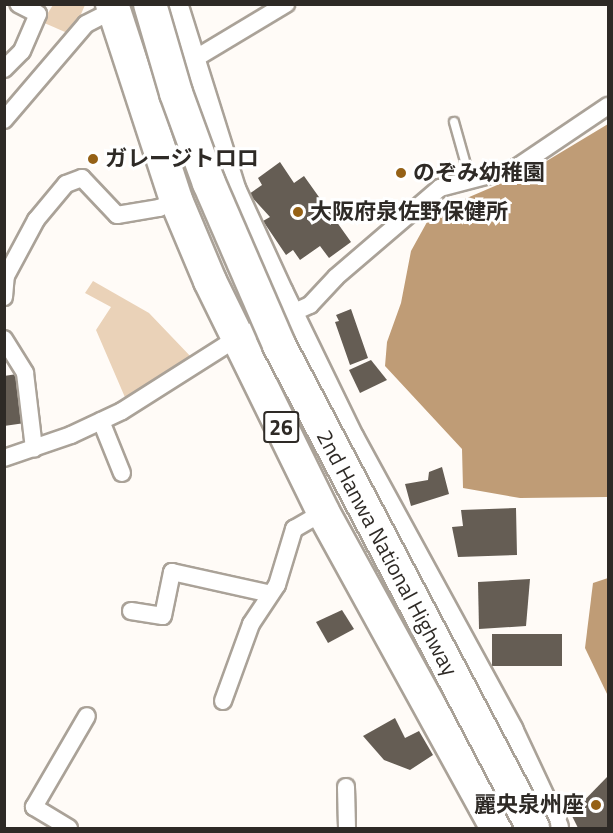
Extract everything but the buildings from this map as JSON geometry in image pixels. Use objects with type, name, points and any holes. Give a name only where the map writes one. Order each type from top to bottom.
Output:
[{"type":"highway","name":"2nd Hanwa National Highway","points":[[150,4],[176,93],[209,183],[279,345],[532,828]]},
{"type":"highway","name":"26","points":[[171,4],[186,64],[230,192],[348,440],[507,732],[552,828]]},
{"type":"highway","name":"2nd Hanwa National Highway","points":[[119,6],[158,95],[190,185],[261,348],[512,828]]},
{"type":"highway","name":"26","points":[[119,6],[176,200],[237,338],[323,512],[496,828]]},
{"type":"street","points":[[4,69],[22,51],[38,14],[18,4]]},
{"type":"street","points":[[186,64],[286,4]]},
{"type":"street","points":[[4,120],[86,24],[119,6]]},
{"type":"street","points":[[4,458],[101,421],[237,338],[288,317],[310,305],[336,277],[440,188],[531,160],[609,106]]},
{"type":"street","points":[[4,297],[6,276],[36,220],[66,184],[82,178],[117,214],[159,208],[176,200]]},
{"type":"street","points":[[4,339],[25,374],[34,448]]},
{"type":"street","points":[[101,421],[122,473]]},
{"type":"street","points":[[223,701],[250,624],[271,594],[294,529],[323,512]]},
{"type":"street","points":[[131,611],[163,616],[172,572],[271,594]]},
{"type":"street","points":[[69,828],[34,807],[87,716]]},
{"type":"street","points":[[346,787],[347,828]]},
{"type":"lane","points":[[454,122],[474,178]]},
{"type":"shaded area","points":[[53,5],[85,5],[72,35],[42,22]]},
{"type":"shaded area","points":[[608,124],[608,497],[520,498],[463,488],[462,449],[385,366],[387,342],[401,303],[411,251],[432,213],[530,171]]},
{"type":"shaded area","points":[[93,281],[149,313],[193,359],[127,402],[96,330],[111,307],[85,293]]},
{"type":"shaded area","points":[[608,578],[608,696],[585,648],[593,583]]},
{"type":"place","name":"ガレージトロロ","points":[[93,159]]},
{"type":"place","name":"のぞみ幼稚園","points":[[401,173]]},
{"type":"place","name":"大阪府泉佐野保健所","points":[[298,212]]},
{"type":"place","name":"麗央泉州座","points":[[596,805]]}]
